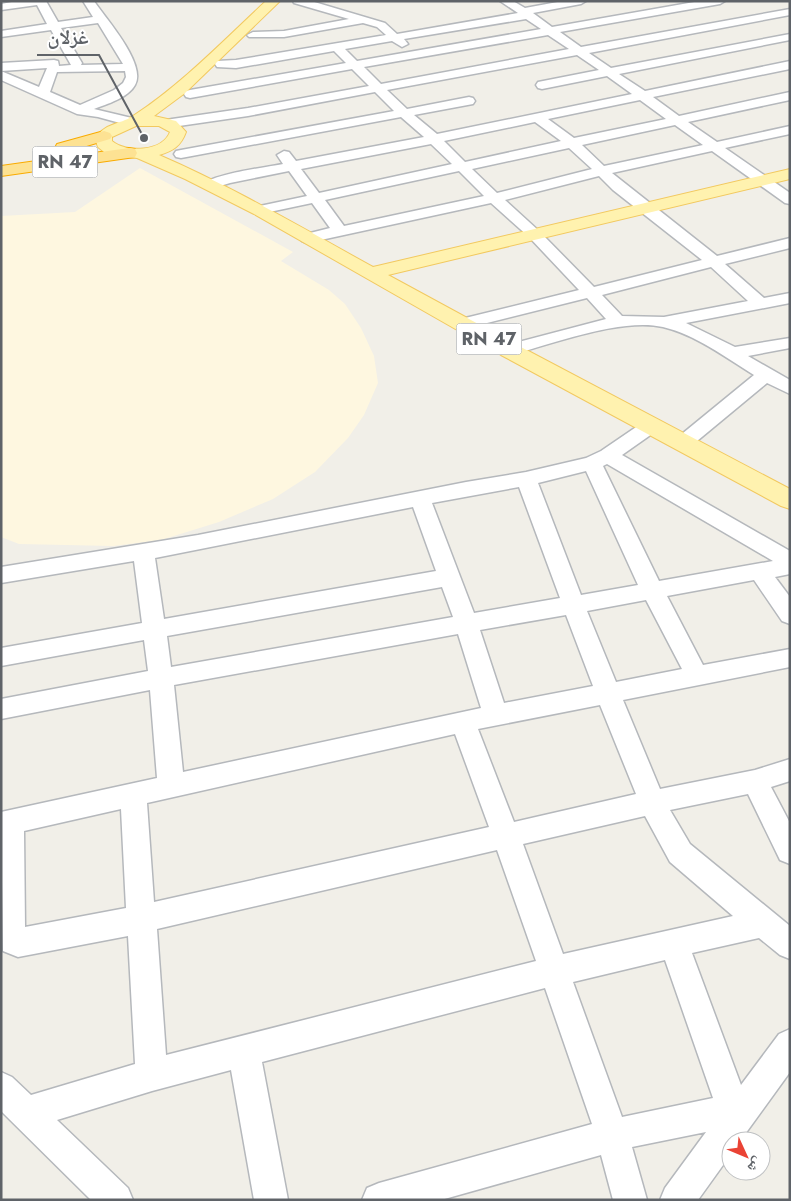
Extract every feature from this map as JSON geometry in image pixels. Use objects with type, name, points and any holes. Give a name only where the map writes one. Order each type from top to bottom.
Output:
[{"type":"highway","name":"RN 47","points":[[1,162],[105,136]]},
{"type":"highway","name":"RN 47","points":[[1,171],[134,153]]},
{"type":"main road","points":[[133,122],[180,90],[274,1]]},
{"type":"main road","points":[[171,124],[184,103],[258,36],[286,1]]},
{"type":"main road","points":[[178,148],[134,153],[111,149],[104,141],[105,136],[115,127],[133,122],[155,121],[171,124],[178,132],[178,148],[191,175]]},
{"type":"main road","name":"RN 47","points":[[134,153],[191,175],[218,182],[306,238],[509,350],[790,500]]},
{"type":"main road","points":[[370,273],[790,174]]},
{"type":"street","points":[[1,7],[40,1],[76,62]]},
{"type":"street","points":[[81,110],[129,85],[132,80],[130,64],[88,1]]},
{"type":"street","points":[[298,1],[416,34]]},
{"type":"street","points":[[506,1],[718,147],[790,200]]},
{"type":"street","points":[[229,64],[416,34],[581,1]]},
{"type":"street","points":[[184,103],[221,89],[720,1]]},
{"type":"street","points":[[623,5],[643,15],[701,54],[790,108]]},
{"type":"street","points":[[732,6],[789,37]]},
{"type":"street","points":[[171,124],[248,112],[438,75],[515,63],[790,12]]},
{"type":"street","points":[[1,19],[6,33],[27,34],[54,26],[99,19]]},
{"type":"street","points":[[273,58],[259,44],[258,36],[284,34],[366,20]]},
{"type":"street","points":[[381,24],[415,56],[500,125]]},
{"type":"street","points":[[535,79],[608,72],[789,37]]},
{"type":"street","points":[[337,48],[534,234],[618,321]]},
{"type":"street","points":[[221,89],[222,78],[229,64],[251,51]]},
{"type":"street","points":[[1,67],[76,62],[130,64]]},
{"type":"street","points":[[47,63],[130,64]]},
{"type":"street","points":[[43,94],[47,63]]},
{"type":"street","points":[[515,63],[572,110]]},
{"type":"street","points":[[190,121],[208,149],[218,182],[790,65]]},
{"type":"street","points":[[1,75],[81,110],[133,122]]},
{"type":"street","points":[[221,89],[248,112],[293,166],[340,231]]},
{"type":"street","points":[[260,210],[790,96]]},
{"type":"street","points":[[178,148],[208,149],[404,113],[477,107]]},
{"type":"street","points":[[81,110],[85,119],[105,136]]},
{"type":"street","points":[[536,117],[572,143],[644,208],[713,261],[761,304]]},
{"type":"street","points":[[306,238],[494,198],[602,171],[790,130]]},
{"type":"street","points":[[463,324],[790,242]]},
{"type":"street","points":[[509,350],[618,321],[664,322],[790,298]]},
{"type":"street","points":[[664,322],[703,337],[790,388]]},
{"type":"street","points":[[733,353],[790,343]]},
{"type":"street","points":[[684,442],[766,375]]},
{"type":"street","points":[[1,575],[144,553],[420,498],[526,479],[600,460],[652,425]]},
{"type":"street","points":[[600,460],[790,561]]},
{"type":"street","points":[[600,460],[652,590],[697,676]]},
{"type":"street","points":[[526,479],[572,604],[608,694],[671,840],[680,853],[790,945]]},
{"type":"street","points":[[420,498],[467,624],[495,715]]},
{"type":"street","points":[[144,553],[161,678],[171,786]]},
{"type":"street","points":[[1,709],[161,678],[790,566]]},
{"type":"street","points":[[760,572],[790,615]]},
{"type":"street","points":[[1,657],[450,577]]},
{"type":"street","points":[[790,658],[495,715],[464,724],[6,823],[10,935],[7,942],[18,943],[142,919],[653,802],[756,781],[790,770]]},
{"type":"street","points":[[464,724],[506,836],[612,1135],[630,1200]]},
{"type":"street","points":[[756,781],[790,851]]},
{"type":"street","points":[[133,796],[152,1075]]},
{"type":"street","points":[[25,1113],[152,1075],[554,971],[762,923]]},
{"type":"street","points":[[674,944],[739,1109]]},
{"type":"street","points":[[685,1197],[739,1109],[790,1045]]},
{"type":"street","points":[[244,1052],[271,1200]]},
{"type":"street","points":[[1,1088],[116,1200]]},
{"type":"street","points":[[379,1200],[612,1135],[739,1109]]},
{"type":"shaded area","points":[[140,168],[293,252],[281,261],[329,290],[345,304],[361,328],[374,356],[378,383],[364,415],[348,438],[315,472],[273,499],[219,522],[161,540],[113,546],[19,544],[1,537],[1,216],[75,212]]},
{"type":"place","name":"غزلان","points":[[144,138]]}]
